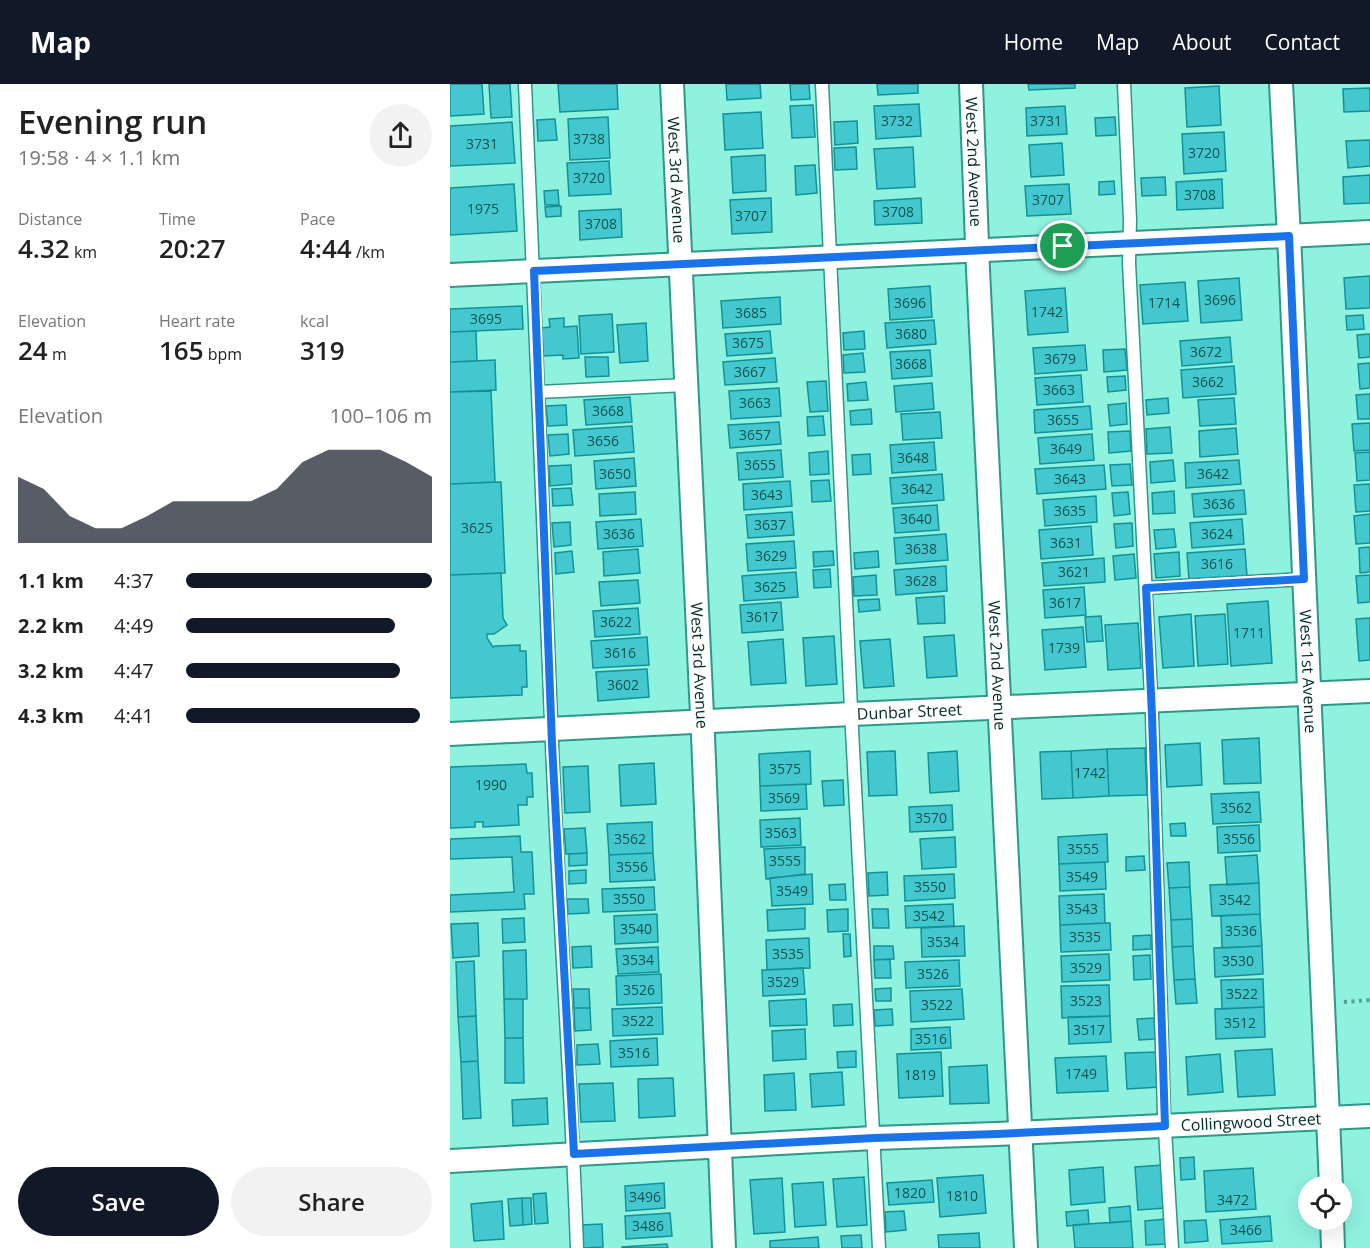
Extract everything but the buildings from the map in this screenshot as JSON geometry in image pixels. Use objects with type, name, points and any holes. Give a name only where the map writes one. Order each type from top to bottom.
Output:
[{"type":"street","name":"West 3rd Avenue","points":[[672,84],[724,1248]]},
{"type":"street","name":"West 2nd Avenue","points":[[971,84],[1026,1248]]},
{"type":"street","name":"West 1st Avenue","points":[[1281,84],[1330,1176]]},
{"type":"street","points":[[450,275],[1370,232]]},
{"type":"street","name":"Dunbar Street","points":[[450,734],[1370,691]]},
{"type":"street","name":"Collingwood Street","points":[[450,1161],[874,1138],[1370,1116]]},
{"type":"street","points":[[1332,1230],[1333,1248]]},
{"type":"lane","points":[[525,84],[551,729],[577,1248]]},
{"type":"lane","points":[[822,84],[879,1248]]},
{"type":"lane","points":[[1124,84],[1130,220],[1129,263],[1151,701],[1165,1126],[1172,1248]]},
{"type":"lane","points":[[539,392],[686,385]]},
{"type":"lane","points":[[1146,588],[1304,579]]},
{"type":"path","points":[[1339,1002],[1370,1000]]},
{"type":"route","points":[[1289,236],[1304,579],[1146,588],[1165,1126],[574,1154],[552,744],[534,271],[1063,246],[1289,236]]}]
